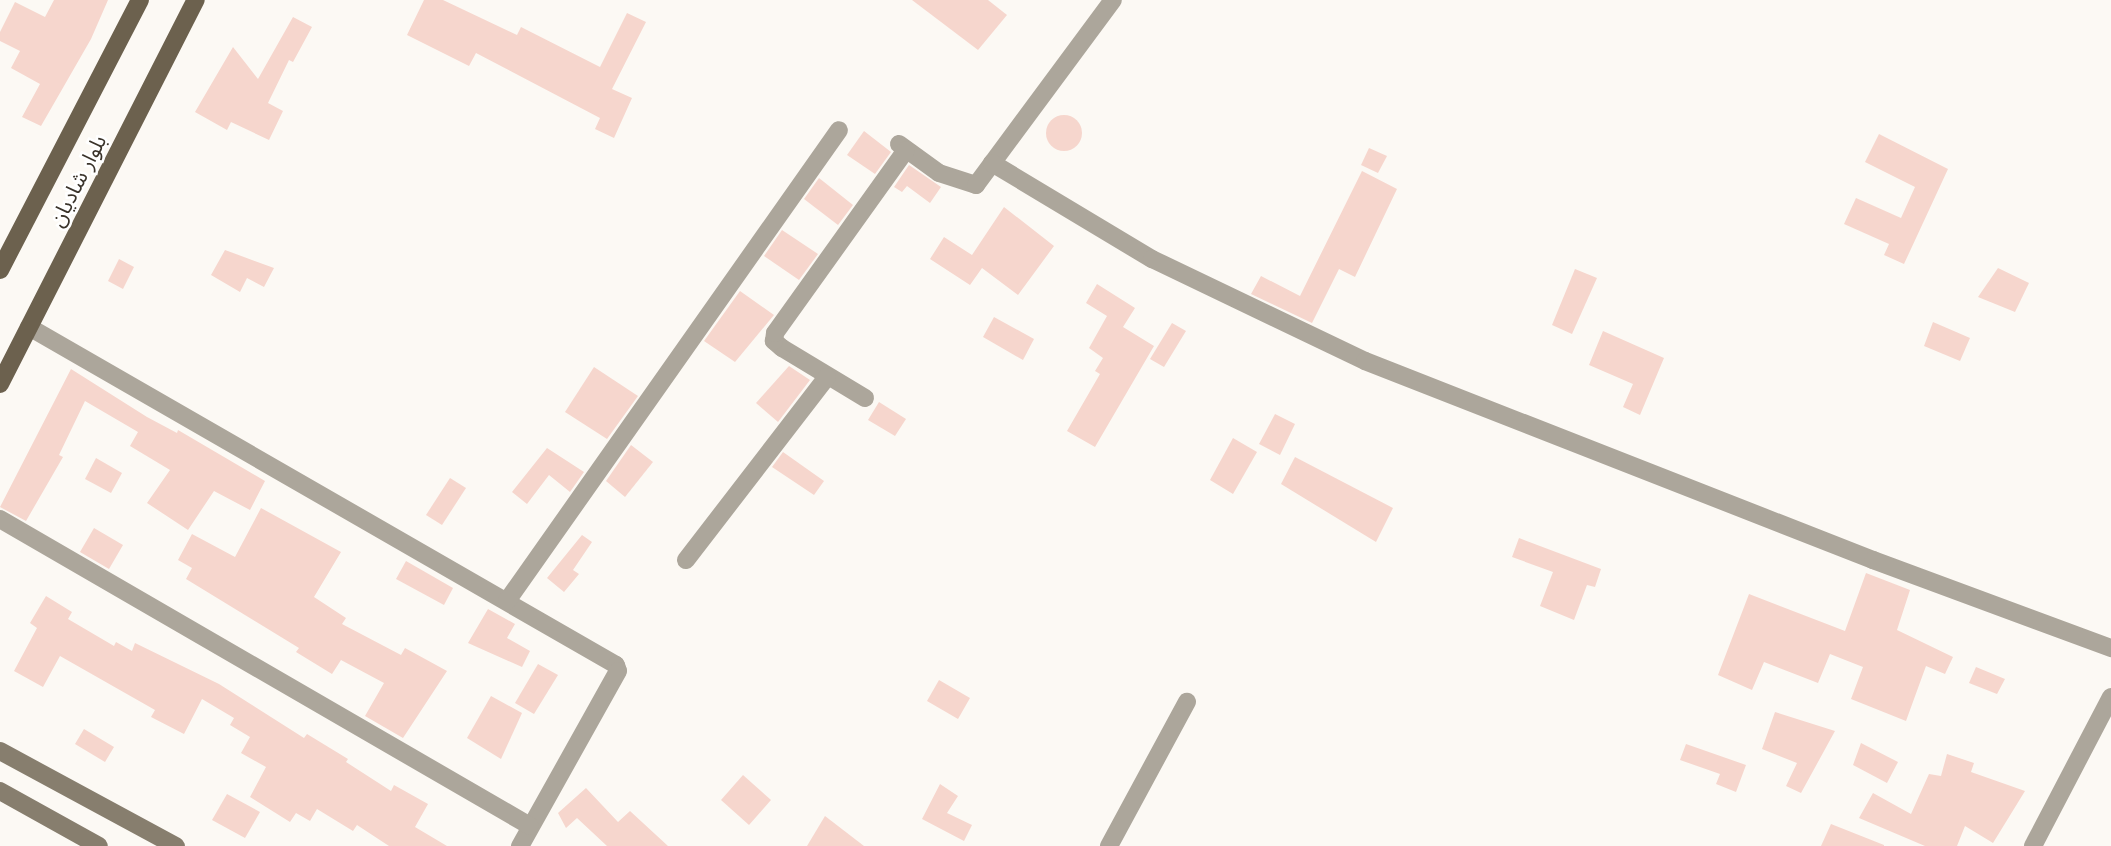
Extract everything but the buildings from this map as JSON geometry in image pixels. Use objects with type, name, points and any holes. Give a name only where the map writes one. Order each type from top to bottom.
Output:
[{"type":"main road","name":"بلوار شادیان","points":[[0,270],[140,0]]},
{"type":"main road","name":"بلوار شادیان","points":[[0,384],[196,0]]},
{"type":"street","points":[[864,398],[782,348],[774,341],[775,333],[902,147],[939,173],[977,183],[1113,0]]},
{"type":"street","points":[[506,601],[839,130]]},
{"type":"street","points":[[992,163],[1152,259],[1365,361],[1873,561],[2111,648]]},
{"type":"street","points":[[29,327],[611,662],[618,671],[520,846]]},
{"type":"street","points":[[686,560],[827,377]]},
{"type":"street","points":[[0,519],[530,826]]},
{"type":"street","points":[[2033,846],[2111,697]]},
{"type":"street","points":[[1109,846],[1187,702]]},
{"type":"street","points":[[0,751],[176,846]]},
{"type":"street","points":[[0,791],[99,846]]}]
